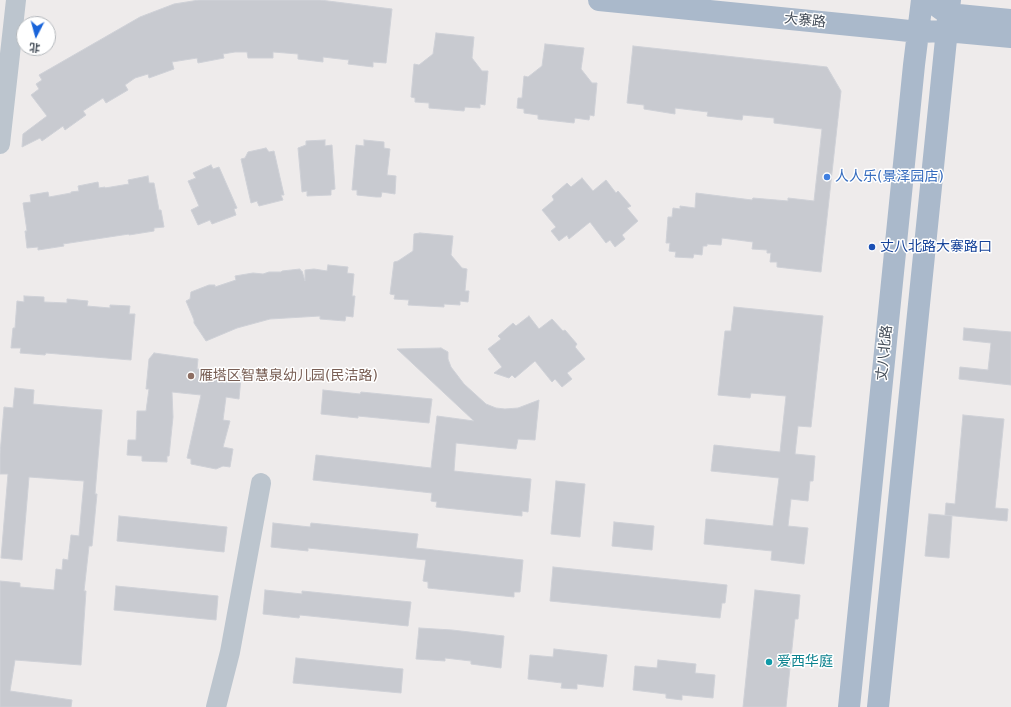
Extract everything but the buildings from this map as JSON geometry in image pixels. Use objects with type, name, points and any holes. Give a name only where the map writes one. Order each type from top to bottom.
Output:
[{"type":"main road","name":"大寨路","points":[[599,0],[918,32],[948,15],[1011,20]]},
{"type":"main road","name":"丈八北路","points":[[849,707],[922,0]]},
{"type":"main road","name":"大寨路","points":[[928,0],[948,15],[1011,37]]},
{"type":"main road","name":"丈八北路","points":[[878,707],[948,15]]},
{"type":"street","points":[[0,144],[16,0]]},
{"type":"street","points":[[216,707],[230,652],[261,484]]},
{"type":"place","name":"人人乐(景泽园店)","points":[[827,177]]},
{"type":"place","name":"丈八北路大寨路口","points":[[872,247]]},
{"type":"place","name":"雁塔区智慧泉幼儿园(民洁路)","points":[[191,376]]},
{"type":"place","name":"爱西华庭","points":[[769,662]]}]
